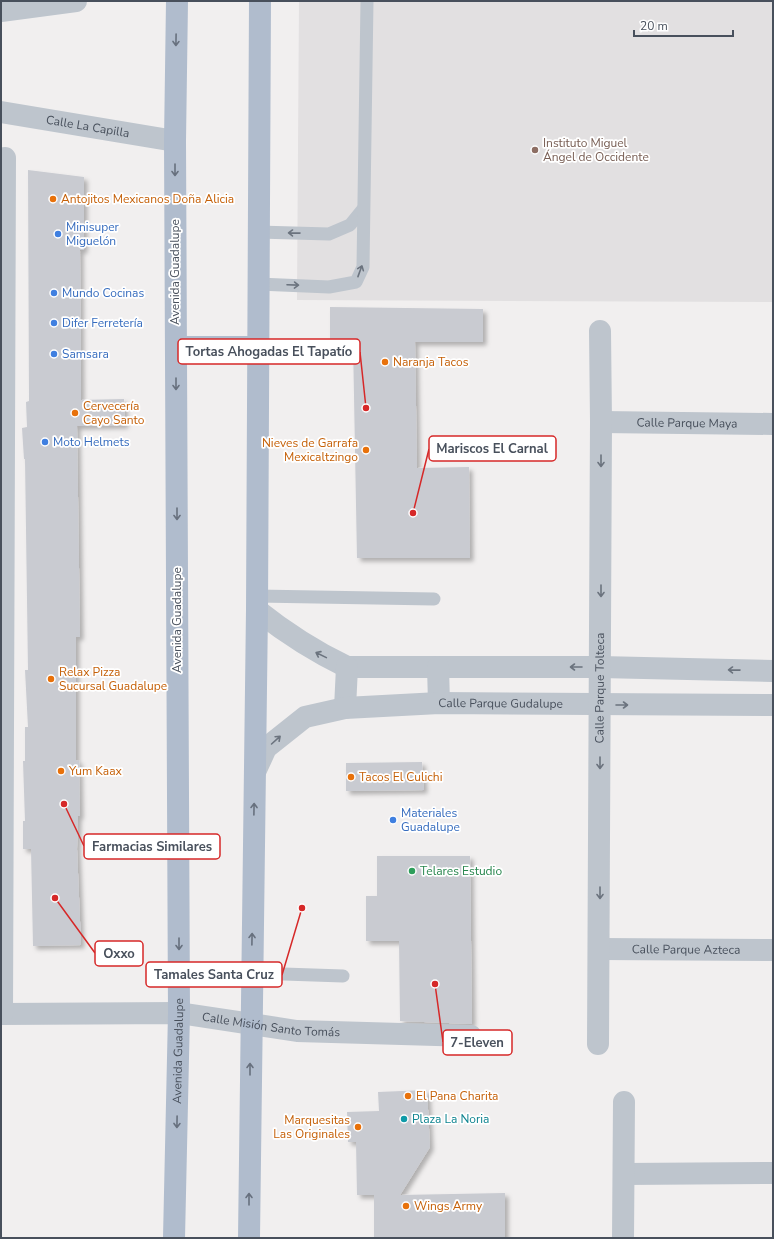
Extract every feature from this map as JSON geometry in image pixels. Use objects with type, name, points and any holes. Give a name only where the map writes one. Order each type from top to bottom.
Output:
[{"type":"main road","name":"Avenida Guadalupe","points":[[174,1238],[179,1013],[175,141],[177,1]]},
{"type":"main road","points":[[249,1238],[250,1024],[257,603],[257,347],[260,1]]},
{"type":"main road","points":[[176,347],[257,347]]},
{"type":"street","points":[[1,11],[76,1]]},
{"type":"street","name":"Calle La Capilla","points":[[1,112],[175,141]]},
{"type":"street","points":[[2,1014],[5,158]]},
{"type":"street","name":"Calle Parque Tolteca","points":[[598,1044],[600,949],[600,331]]},
{"type":"street","name":"Calle Parque Maya","points":[[601,422],[773,424]]},
{"type":"street","points":[[257,603],[282,630],[311,650],[346,667],[600,667],[773,671]]},
{"type":"street","points":[[345,708],[346,667]]},
{"type":"street","points":[[438,667],[439,703]]},
{"type":"street","name":"Calle Parque Gudalupe","points":[[255,772],[266,748],[305,717],[345,708],[439,703],[773,705]]},
{"type":"street","name":"Calle Parque Azteca","points":[[600,949],[773,950]]},
{"type":"street","name":"Calle Misión Santo Tomás","points":[[2,1014],[179,1013],[297,1031],[471,1036]]},
{"type":"street","points":[[623,1238],[624,1102]]},
{"type":"street","points":[[624,1174],[773,1173]]},
{"type":"lane","points":[[258,284],[329,287],[356,282],[362,267],[367,1]]},
{"type":"lane","points":[[258,232],[329,234],[350,225],[363,209]]},
{"type":"lane","points":[[257,603],[434,599]]},
{"type":"lane","points":[[251,973],[343,976]]},
{"type":"shaded area","name":"Instituto Miguel Ángel de Occidente","points":[[299,1],[773,1],[773,302],[297,300]]},
{"type":"building","points":[[28,170],[84,177],[84,250],[80,250],[81,400],[124,399],[125,425],[77,426],[80,637],[76,637],[76,761],[79,760],[80,816],[78,816],[77,849],[81,945],[33,946],[31,849],[23,849],[23,821],[25,821],[23,761],[25,761],[25,727],[28,727],[25,670],[28,670],[25,459],[22,428],[27,427],[26,402],[29,401]]},
{"type":"building","points":[[330,307],[483,309],[483,342],[415,342],[417,468],[469,467],[470,558],[357,558],[353,342],[330,342]]},
{"type":"building","points":[[422,762],[424,790],[346,791],[346,763]]},
{"type":"building","points":[[377,856],[470,856],[472,1024],[400,1021],[399,941],[366,941],[366,896],[377,896]]},
{"type":"building","points":[[427,1090],[430,1147],[400,1195],[505,1193],[505,1238],[374,1238],[374,1195],[357,1195],[356,1142],[348,1142],[347,1112],[379,1111],[378,1092]]},
{"type":"place","name":"Instituto Miguel Ángel de Occidente","points":[[535,150]]},
{"type":"place","name":"Antojitos Mexicanos Doña Alicia","points":[[53,199]]},
{"type":"place","name":"Minisuper Miguelón","points":[[58,234]]},
{"type":"place","name":"Mundo Cocinas","points":[[54,293]]},
{"type":"place","name":"Difer Ferretería","points":[[54,323]]},
{"type":"place","name":"Samsara","points":[[54,354]]},
{"type":"place","name":"Naranja Tacos","points":[[385,362]]},
{"type":"place","name":"Tortas Ahogadas El Tapatío","points":[[366,408]]},
{"type":"place","name":"Cervecería Cayo Santo","points":[[75,413]]},
{"type":"place","name":"Moto Helmets","points":[[45,442]]},
{"type":"place","name":"Nieves de Garrafa Mexicaltzingo","points":[[366,450]]},
{"type":"place","name":"Mariscos El Carnal","points":[[413,513]]},
{"type":"place","name":"Relax Pizza Sucursal Guadalupe","points":[[51,679]]},
{"type":"place","name":"Yum Kaax","points":[[61,771]]},
{"type":"place","name":"Tacos El Culichi","points":[[351,777]]},
{"type":"place","name":"Farmacias Similares","points":[[64,804]]},
{"type":"place","name":"Materiales Guadalupe","points":[[393,820]]},
{"type":"place","name":"Telares Estudio","points":[[412,871]]},
{"type":"place","name":"Oxxo","points":[[55,898]]},
{"type":"place","name":"Tamales Santa Cruz","points":[[302,908]]},
{"type":"place","name":"7-Eleven","points":[[435,984]]},
{"type":"place","name":"El Pana Charita","points":[[408,1096]]},
{"type":"place","name":"Plaza La Noria","points":[[404,1119]]},
{"type":"place","name":"Marquesitas Las Originales","points":[[358,1127]]},
{"type":"place","name":"Wings Army","points":[[406,1206]]}]
